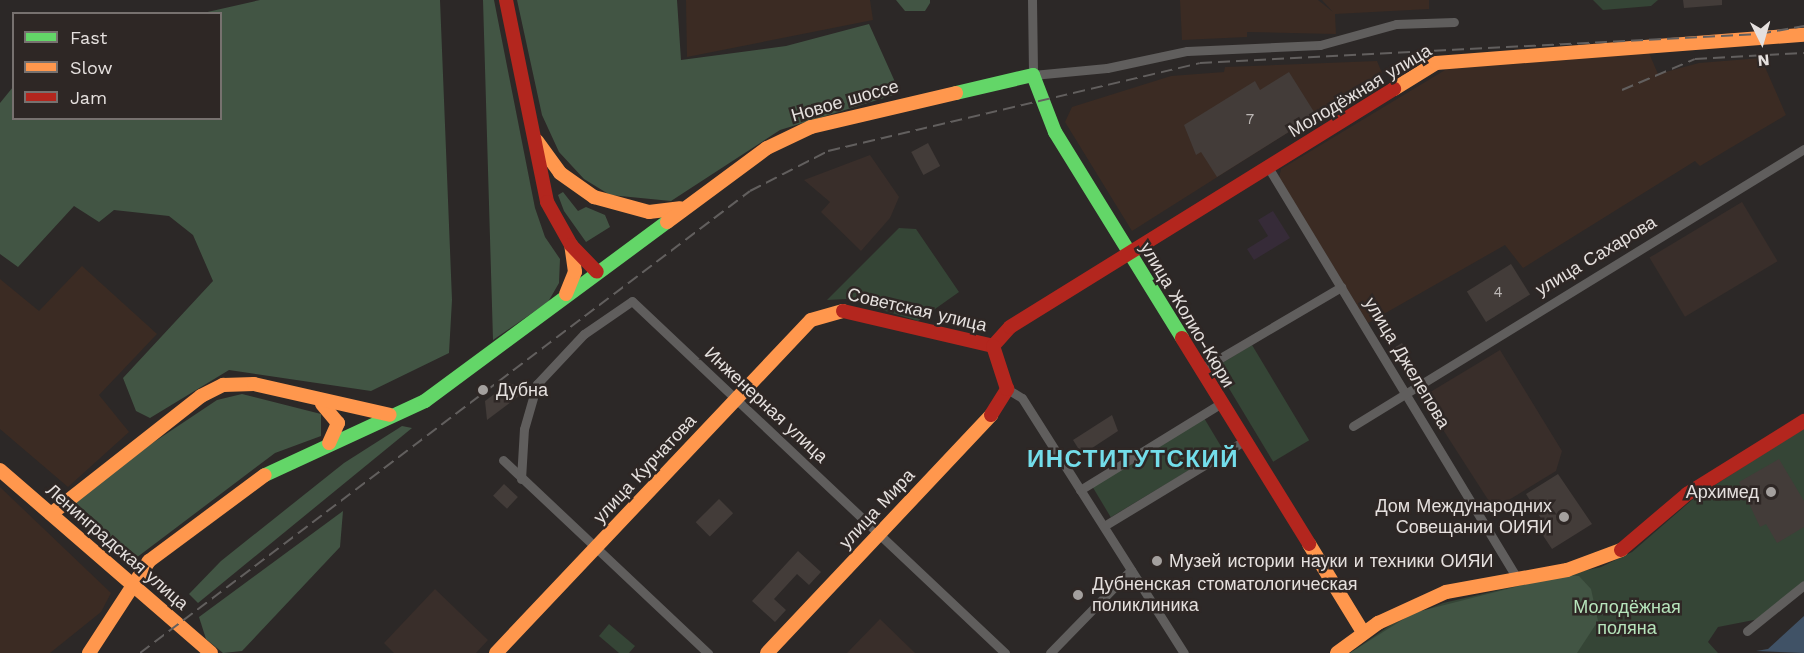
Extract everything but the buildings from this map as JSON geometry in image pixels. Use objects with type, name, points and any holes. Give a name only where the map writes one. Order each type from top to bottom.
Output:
[{"type":"main road","points":[[506,0],[542,183],[571,245],[575,272],[564,298]]},
{"type":"main road","name":"Молодёжная улица","points":[[993,346],[1010,327],[1268,167],[1450,59],[1804,34]]},
{"type":"main road","name":"Новое шоссе","points":[[89,653],[113,621],[131,583],[157,554],[254,481],[329,443],[425,401],[653,230],[767,148],[802,130],[1033,75]]},
{"type":"main road","name":"улица Жолио-Кюри","points":[[1033,75],[1055,132],[1220,404],[1363,632]]},
{"type":"main road","points":[[530,123],[560,173],[594,197],[640,210],[650,216],[653,230]]},
{"type":"main road","points":[[542,183],[546,174],[560,173]]},
{"type":"main road","points":[[640,210],[685,207]]},
{"type":"main road","points":[[571,245],[597,272]]},
{"type":"main road","name":"Советская улица","points":[[824,313],[847,310],[922,333],[993,346],[1007,388]]},
{"type":"main road","name":"улица Курчатова","points":[[496,653],[735,399],[824,313]]},
{"type":"main road","points":[[51,514],[213,389],[254,384],[367,413],[398,414]]},
{"type":"main road","name":"улица Мира","points":[[767,653],[996,410],[1007,388]]},
{"type":"main road","points":[[309,398],[337,416],[338,431],[329,443]]},
{"type":"main road","points":[[1337,653],[1363,632],[1446,592],[1516,576],[1567,570],[1615,555],[1687,494],[1804,421]]},
{"type":"main road","name":"Ленинградская улица","points":[[0,470],[211,653]]},
{"type":"street","name":"улица Жолио-Кюри","points":[[1032,0],[1033,75]]},
{"type":"street","points":[[1033,75],[1107,68],[1187,51],[1320,45],[1396,24],[1455,22]]},
{"type":"street","name":"улица Сахарова","points":[[1353,426],[1405,391],[1804,148]]},
{"type":"street","name":"улица Джелепова","points":[[1268,167],[1516,576]]},
{"type":"street","points":[[1200,370],[1341,287]]},
{"type":"street","name":"Инженерная улица","points":[[521,479],[524,429],[537,384],[584,334],[632,301],[1005,653]]},
{"type":"street","points":[[1007,388],[1022,398],[1184,653]]},
{"type":"street","points":[[1080,490],[1220,404]]},
{"type":"street","points":[[1104,526],[1244,441]]},
{"type":"street","points":[[503,460],[594,549],[708,653]]},
{"type":"street","points":[[1050,653],[1131,570]]},
{"type":"street","points":[[1747,631],[1804,585]]},
{"type":"shaded area","points":[[686,0],[870,0],[873,20],[687,57]]},
{"type":"shaded area","points":[[1180,0],[1318,0],[1333,12],[1322,0],[1429,0],[1429,9],[1335,14],[1336,34],[1247,32],[1247,37],[1182,40]]},
{"type":"shaded area","points":[[1649,53],[1658,74],[1699,63],[1761,58],[1786,115],[1700,166],[1695,161],[1523,268],[1505,245],[1368,323],[1279,178],[1281,169],[1455,64]]},
{"type":"shaded area","points":[[1377,61],[1382,73],[1132,231],[1065,122],[1072,107],[1171,76],[1224,72],[1225,67]]},
{"type":"shaded area","points":[[870,155],[899,197],[890,218],[861,251],[821,212],[830,202],[804,180]]},
{"type":"shaded area","points":[[1742,202],[1778,261],[1685,317],[1649,258]]},
{"type":"shaded area","points":[[1273,211],[1290,238],[1254,260],[1247,249],[1268,236],[1258,220]]},
{"type":"shaded area","points":[[82,266],[157,334],[99,395],[129,432],[68,487],[0,429],[0,279],[39,311]]},
{"type":"shaded area","points":[[1500,350],[1562,451],[1556,471],[1494,509],[1422,397]]},
{"type":"shaded area","points":[[0,487],[111,593],[101,612],[50,653],[0,653]]},
{"type":"shaded area","points":[[435,589],[488,640],[476,653],[394,653],[384,643]]},
{"type":"shaded area","points":[[880,619],[915,653],[847,653]]},
{"type":"green space","points":[[260,0],[440,0],[452,300],[449,353],[371,391],[229,370],[150,418],[136,411],[123,378],[213,281],[193,235],[169,216],[114,210],[99,222],[74,206],[18,267],[0,254],[0,103],[12,88],[12,120],[222,120],[222,12],[207,12]]},
{"type":"green space","points":[[483,0],[494,0],[535,208],[545,237],[560,259],[559,283],[548,302],[493,340]]},
{"type":"green space","points":[[517,0],[677,0],[681,60],[786,46],[869,24],[900,93],[780,130],[671,201],[610,195],[584,179],[559,152],[542,115]]},
{"type":"green space","points":[[896,0],[930,0],[930,3],[925,11],[905,11]]},
{"type":"green space","points":[[1593,0],[1658,0],[1651,6],[1603,10]]},
{"type":"green space","points":[[563,192],[578,211],[586,207],[605,215],[610,227],[586,242],[564,211],[558,195]]},
{"type":"green space","points":[[899,228],[916,229],[959,292],[918,321],[846,299],[827,300]]},
{"type":"green space","points":[[1252,345],[1309,440],[1273,462],[1216,367]]},
{"type":"green space","points":[[242,394],[321,414],[321,436],[275,453],[136,558],[118,558],[71,514],[74,503],[133,456],[217,400]]},
{"type":"green space","points":[[1204,418],[1223,450],[1111,517],[1092,485]]},
{"type":"green space","points":[[402,426],[412,428],[198,603],[189,594],[221,561],[344,463]]},
{"type":"green space","name":"Молодёжная поляна","points":[[1804,428],[1804,583],[1759,619],[1718,627],[1708,642],[1718,653],[1350,653],[1392,624],[1443,603],[1601,567],[1632,552],[1693,499]]},
{"type":"green space","points":[[343,511],[340,547],[242,651],[223,653],[206,639],[199,617]]},
{"type":"green space","points":[[1563,575],[1579,576],[1591,589],[1598,621],[1577,653],[1350,653],[1413,613]]},
{"type":"green space","points":[[609,624],[635,646],[629,653],[619,653],[599,636]]},
{"type":"water","points":[[1804,616],[1804,653],[1756,651],[1768,649]]},
{"type":"railway","points":[[140,653],[750,191],[828,151],[1200,63],[1759,34],[1804,26]]},
{"type":"railway","points":[[1622,90],[1695,59],[1804,53]]},
{"type":"traffic: fast","points":[[956,93],[1033,75],[1055,132],[1182,338]]},
{"type":"traffic: fast","points":[[265,475],[425,401],[667,222]]},
{"type":"traffic: slow","points":[[1394,89],[1436,63],[1804,35]]},
{"type":"traffic: slow","points":[[667,222],[767,148],[811,127],[956,93]]},
{"type":"traffic: slow","points":[[537,141],[560,173],[594,197],[649,212],[680,208]]},
{"type":"traffic: slow","points":[[566,294],[575,272],[571,245]]},
{"type":"traffic: slow","points":[[496,653],[811,320],[843,311]]},
{"type":"traffic: slow","points":[[51,514],[201,396],[223,385],[254,384],[390,415]]},
{"type":"traffic: slow","points":[[322,404],[338,423],[329,443]]},
{"type":"traffic: slow","points":[[767,653],[991,415]]},
{"type":"traffic: slow","points":[[0,470],[211,653]]},
{"type":"traffic: slow","points":[[89,653],[149,561],[265,475]]},
{"type":"traffic: slow","points":[[1309,544],[1363,632]]},
{"type":"traffic: slow","points":[[1337,653],[1378,623],[1446,592],[1567,570],[1621,550]]},
{"type":"traffic: jam","points":[[506,0],[547,202],[571,245],[597,272]]},
{"type":"traffic: jam","points":[[993,346],[1010,327],[1394,89]]},
{"type":"traffic: jam","points":[[843,311],[993,346]]},
{"type":"traffic: jam","points":[[1182,338],[1309,544]]},
{"type":"traffic: jam","points":[[991,415],[1007,389],[993,346]]},
{"type":"traffic: jam","points":[[1621,550],[1687,494],[1804,421]]},
{"type":"place","name":"Дубна","points":[[483,390]]},
{"type":"place","name":"Архимед","points":[[1771,492]]},
{"type":"place","name":"Дом Международних Совещании ОИЯИ","points":[[1564,517]]},
{"type":"place","name":"Музей истории науки и техники ОИЯИ","points":[[1157,561]]},
{"type":"place","name":"Дубненская стоматологическая поликлиника","points":[[1078,595]]},
{"type":"district","name":"ИНСТИТУТСКИЙ","points":[[1133,460]]}]
